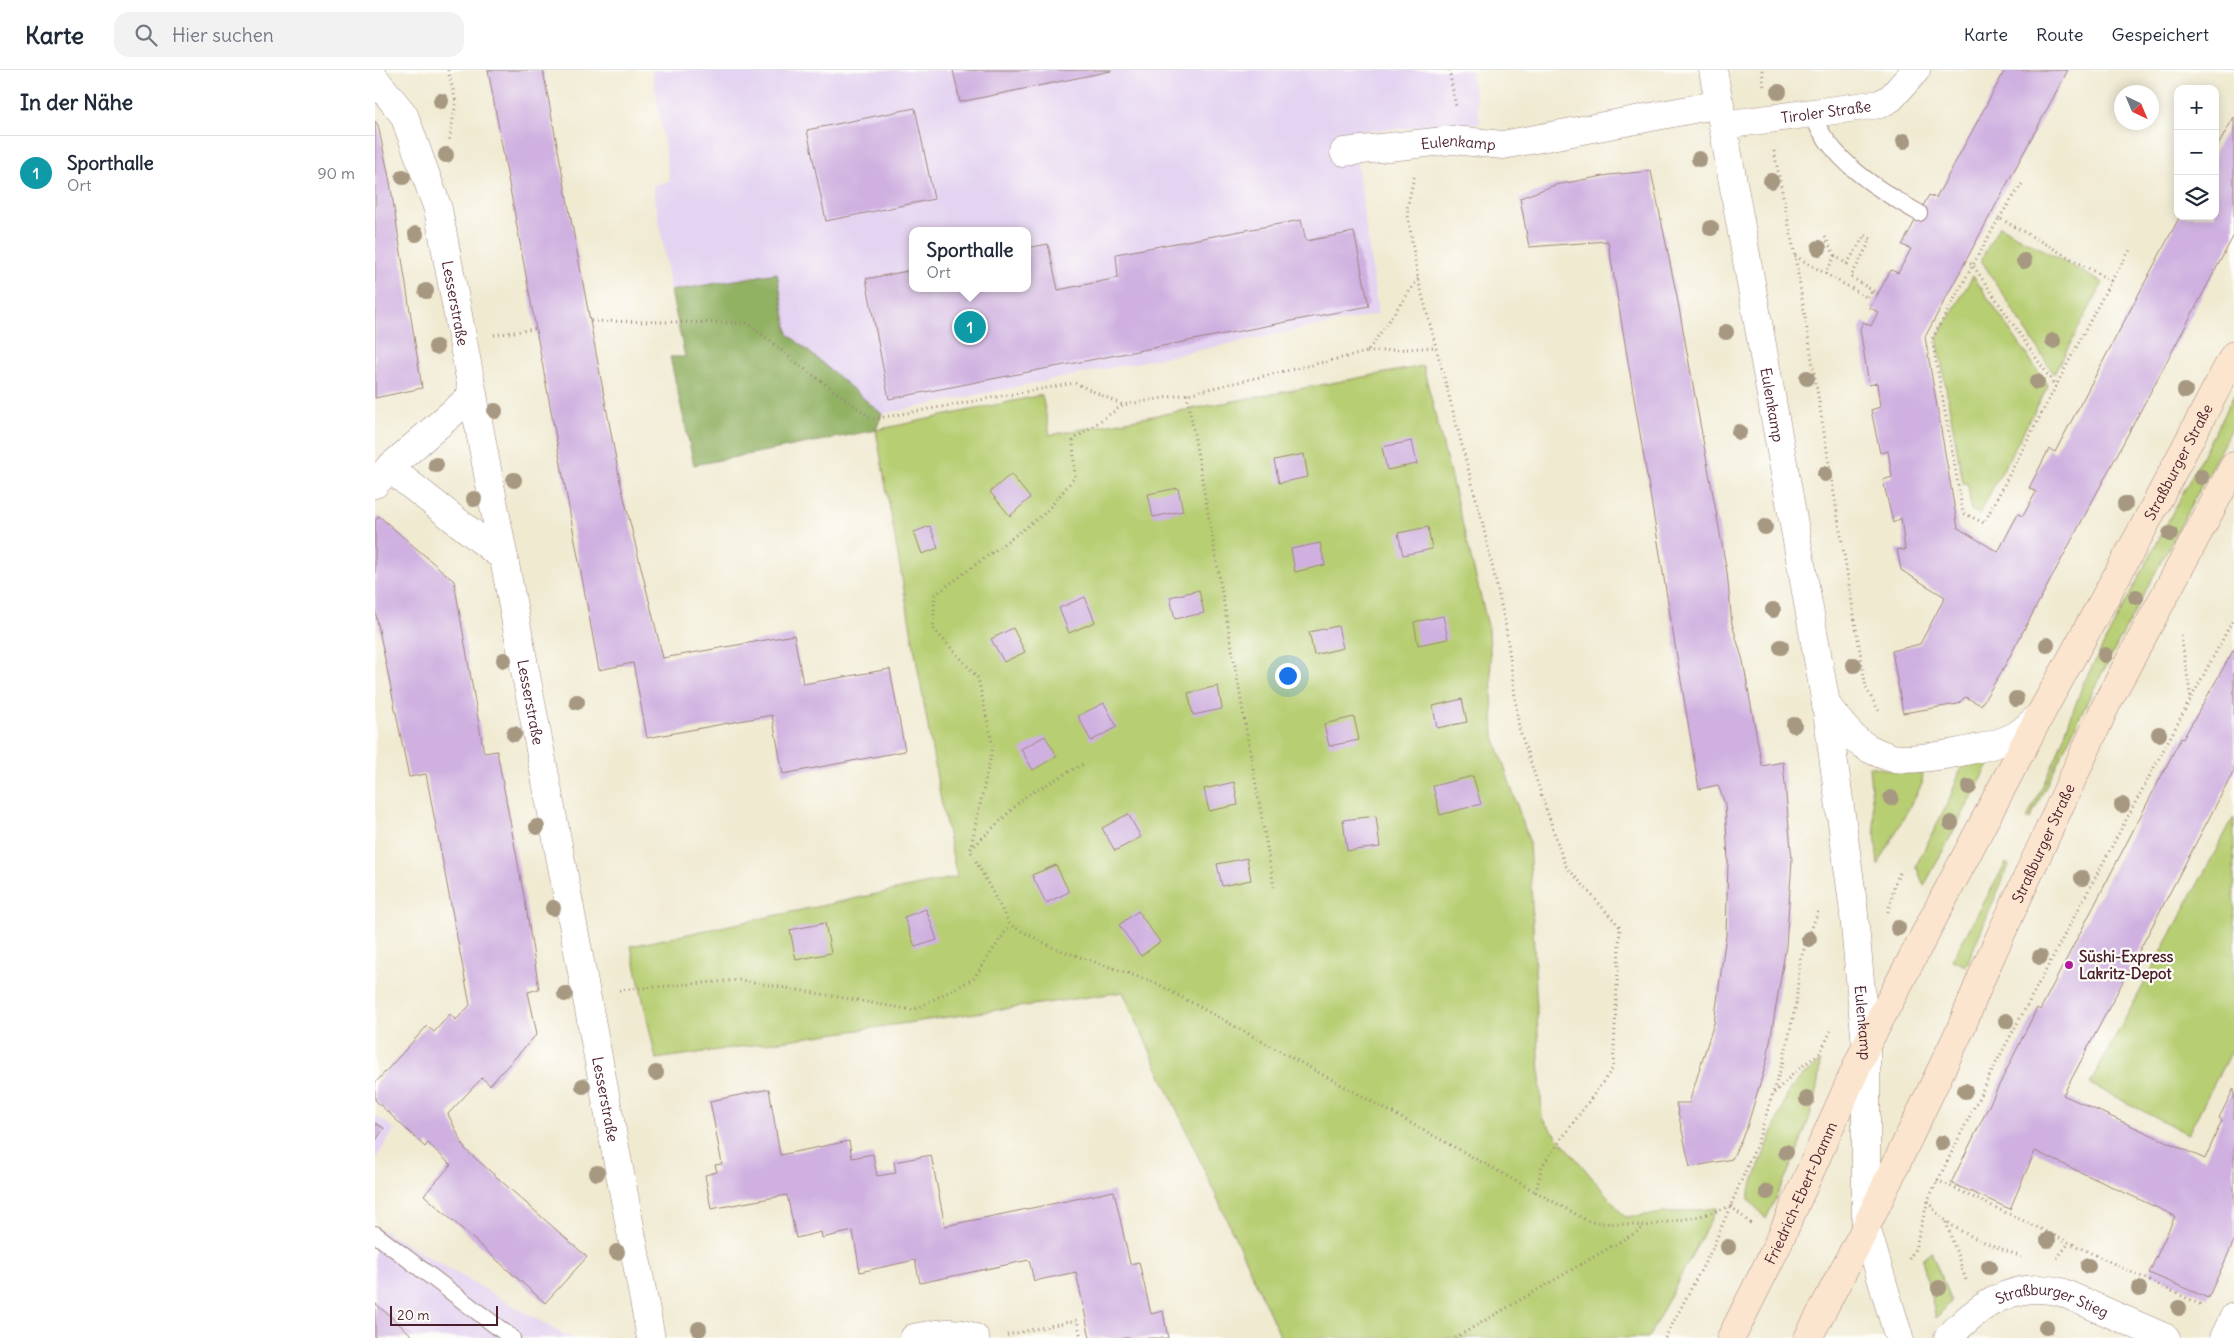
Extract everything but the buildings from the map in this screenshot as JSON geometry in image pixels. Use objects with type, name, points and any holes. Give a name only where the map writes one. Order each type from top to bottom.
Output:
[{"type":"main road","name":"Straßburger Straße","points":[[1866,1046],[2040,715],[2141,532],[2234,355]]},
{"type":"main road","name":"Straßburger Straße","points":[[1866,1227],[1961,1028],[1985,969],[2108,701],[2234,466]]},
{"type":"main road","name":"Friedrich-Ebert-Damm","points":[[1731,1338],[1775,1250],[1866,1046]]},
{"type":"main road","points":[[1808,1338],[1866,1227]]},
{"type":"street","name":"Eulenkamp","points":[[1713,70],[1826,704],[1852,895],[1866,1046],[1866,1227],[1899,1338]]},
{"type":"street","name":"Tiroler Straße","points":[[1722,115],[1811,113],[1880,104],[1891,98],[1916,70]]},
{"type":"street","name":"Lesserstraße","points":[[375,79],[404,115],[438,209],[651,1338]]},
{"type":"street","name":"Eulenkamp","points":[[1344,152],[1453,140],[1503,146],[1722,115]]},
{"type":"street","points":[[473,395],[382,476],[504,558]]},
{"type":"street","name":"Eulenkamp","points":[[1826,704],[1847,731],[1867,748],[1893,758],[1910,759],[1926,758],[2009,739],[2029,726],[2040,715]]},
{"type":"street","name":"Straßburger Stieg","points":[[1948,1338],[1977,1311],[1997,1298],[2021,1290],[2047,1288],[2061,1292],[2166,1338]]},
{"type":"street","points":[[914,1338],[943,1333],[988,1337]]},
{"type":"lane","points":[[1811,113],[1819,131],[1846,163],[1875,187],[1919,213]]},
{"type":"lane","points":[[375,1234],[512,1338]]},
{"type":"path","points":[[1453,140],[1412,178],[1407,209],[1418,279],[1482,521],[1506,627],[1519,728],[1565,865],[1620,927],[1613,1068],[1542,1166],[1536,1192]]},
{"type":"path","points":[[1774,150],[1795,256],[1866,688],[1871,700],[1882,716]]},
{"type":"path","points":[[2022,184],[1999,218],[1932,339],[1963,513],[1984,523],[2111,282],[2132,247]]},
{"type":"path","points":[[1999,218],[2111,282]]},
{"type":"path","points":[[1825,237],[1835,256],[1847,264],[1865,235],[1871,239],[1851,277],[1878,294]]},
{"type":"path","points":[[1795,256],[1868,298],[1872,291]]},
{"type":"path","points":[[1825,274],[1835,256]]},
{"type":"path","points":[[1965,263],[1973,264],[2056,387]]},
{"type":"path","points":[[1367,352],[1418,279]]},
{"type":"path","points":[[591,321],[748,323],[797,364],[873,419],[1075,383],[1123,405]]},
{"type":"path","points":[[463,340],[535,329]]},
{"type":"path","points":[[1435,347],[1367,352],[1187,394],[1123,405],[1073,440],[1075,477],[1045,513],[935,595],[933,628],[978,678],[993,746],[970,850],[1010,925],[1054,948],[1156,983],[1590,1222],[1646,1226],[1701,1216],[1731,1206]]},
{"type":"path","points":[[1187,394],[1274,887]]},
{"type":"path","points":[[2173,580],[2191,700]]},
{"type":"path","points":[[1915,1249],[1928,1200],[1995,1064],[2234,618]]},
{"type":"path","points":[[970,850],[1026,796],[1083,764]]},
{"type":"path","points":[[1886,921],[1895,883],[1901,870]]},
{"type":"path","points":[[586,993],[740,980],[913,1010],[973,979],[1010,925]]},
{"type":"path","points":[[1665,1338],[1712,1249],[1757,1144],[1774,1094],[1796,1005],[1800,960]]},
{"type":"path","points":[[1774,1094],[1796,1071],[1819,1053]]},
{"type":"path","points":[[1937,1180],[2230,1325]]},
{"type":"path","points":[[1928,1200],[1933,1210],[1945,1221],[1966,1233],[2024,1258]]},
{"type":"path","points":[[1731,1206],[1752,1225]]},
{"type":"path","points":[[1945,1221],[1967,1283]]},
{"type":"path","points":[[1455,1338],[1646,1226]]},
{"type":"path","points":[[988,1337],[1077,1320],[1081,1338]]},
{"type":"shaded area","points":[[652,70],[1470,70],[1481,123],[1353,132],[1378,314],[882,414],[788,334],[777,273],[671,291],[653,185],[670,181]]},
{"type":"shaded area","points":[[375,1115],[395,1129],[375,1160]]},
{"type":"shaded area","points":[[375,1226],[559,1332],[574,1338],[375,1338]]},
{"type":"green space","points":[[1999,226],[2103,283],[2054,374],[1981,260]]},
{"type":"green space","points":[[777,273],[788,334],[882,414],[876,430],[694,465],[670,357],[685,357],[671,291]]},
{"type":"green space","points":[[1973,276],[2048,386],[1979,514],[1971,510],[1968,484],[1963,483],[1937,338]]},
{"type":"green space","points":[[1423,366],[1489,630],[1494,736],[1529,841],[1542,1118],[1625,1217],[1717,1208],[1648,1338],[1281,1338],[1123,992],[656,1059],[631,946],[957,877],[941,801],[876,430],[1042,395],[1050,435]]},
{"type":"green space","points":[[2234,395],[2234,424],[2091,694],[2030,819],[2027,818],[2056,758],[2083,684]]},
{"type":"green space","points":[[1983,759],[1988,762],[1988,767],[1924,886],[1916,866],[1949,800],[1963,764]]},
{"type":"green space","points":[[1869,766],[1903,773],[1923,772],[1922,784],[1878,865]]},
{"type":"green space","points":[[2234,817],[2234,1045],[2188,1134],[2090,1084]]},
{"type":"green space","points":[[2006,863],[2009,865],[1966,966],[1952,960]]},
{"type":"green space","points":[[1820,1062],[1818,1083],[1808,1123],[1766,1219],[1749,1200],[1749,1192],[1789,1090]]},
{"type":"green space","points":[[1931,1251],[1951,1302],[1936,1318],[1922,1259]]},
{"type":"place","name":"Sporthalle","points":[[970,327]]},
{"type":"place","name":"Süshi-Express Lakritz-Depot","points":[[2069,965]]}]
